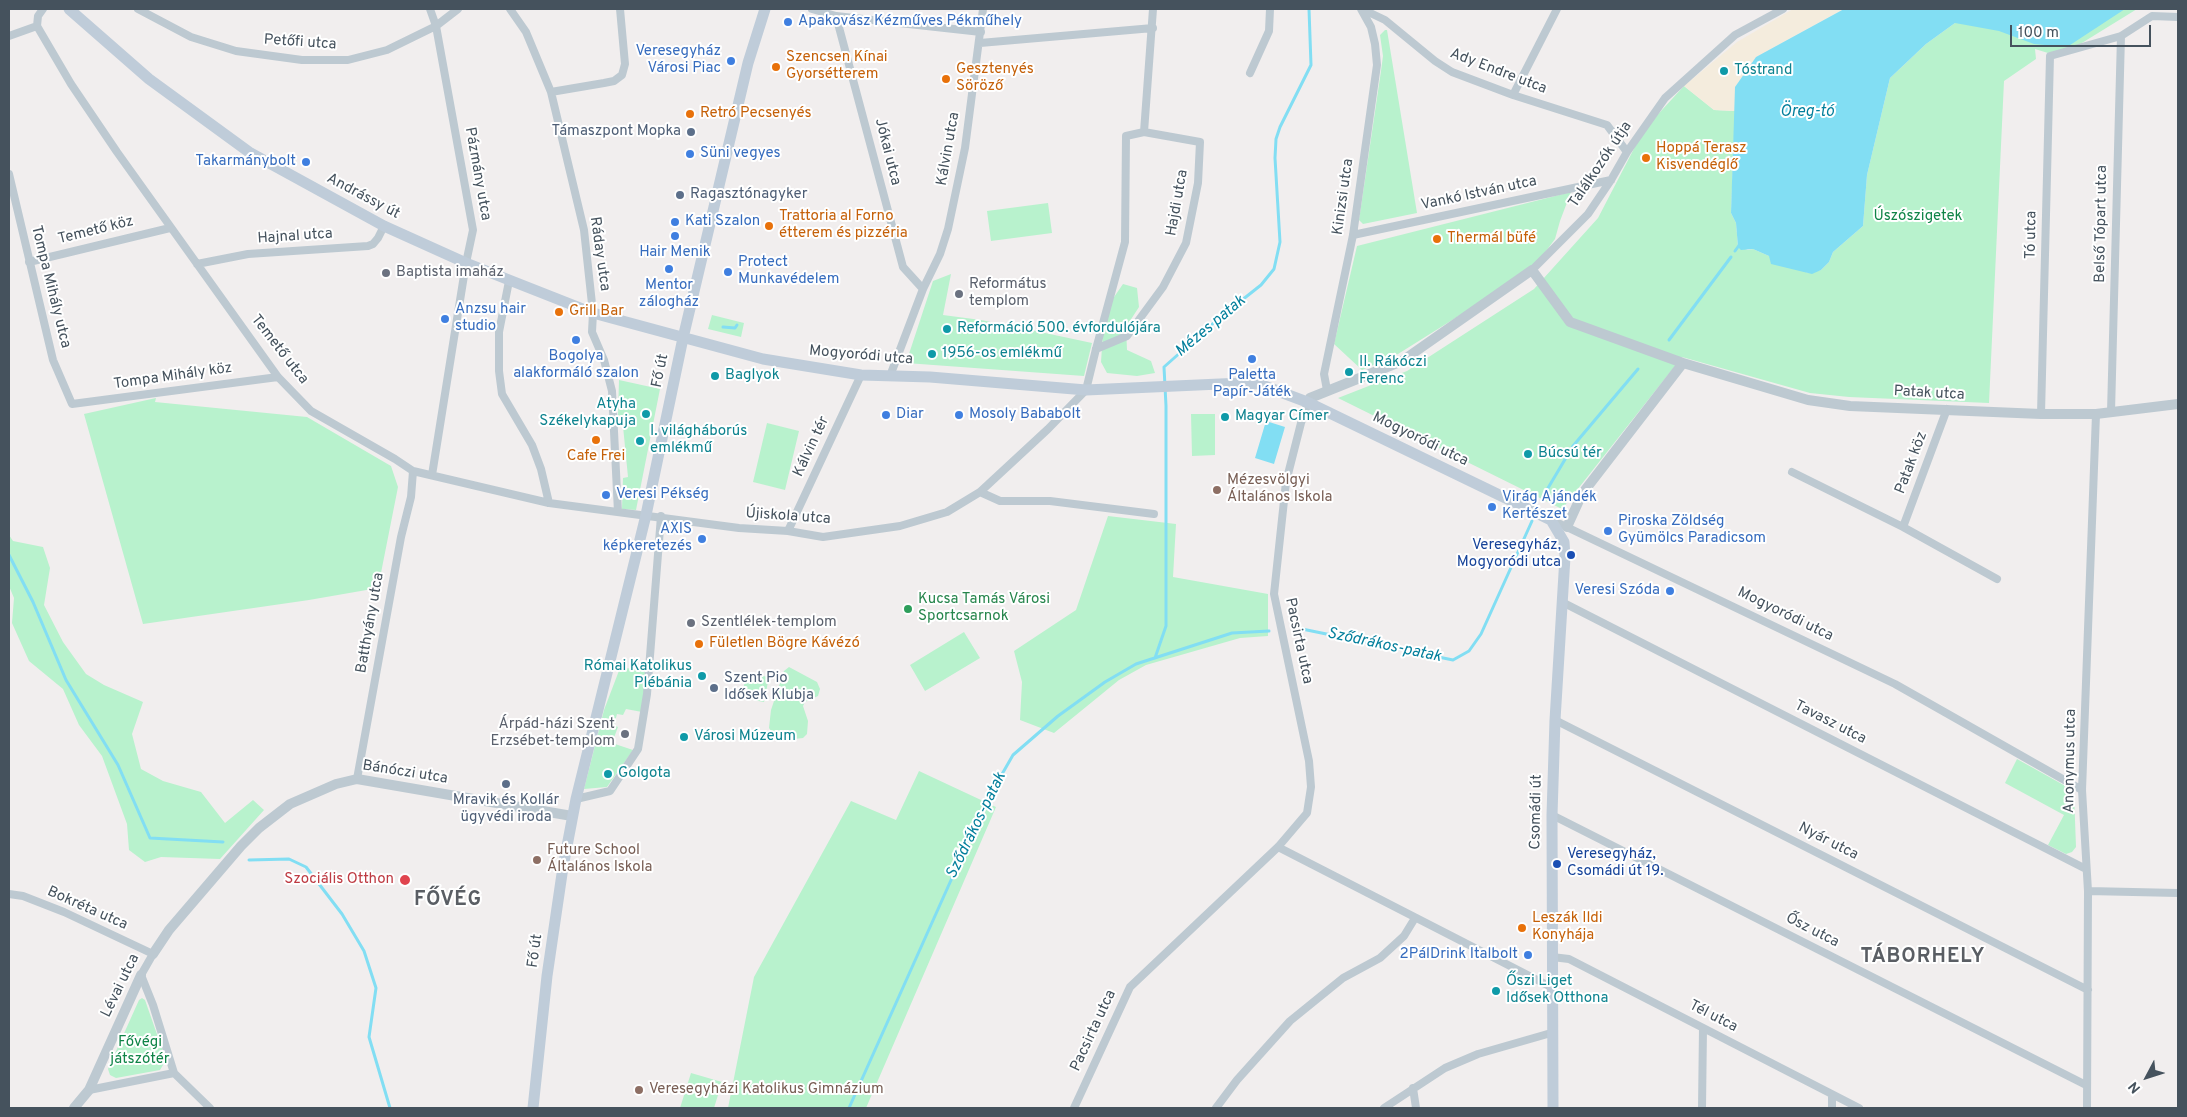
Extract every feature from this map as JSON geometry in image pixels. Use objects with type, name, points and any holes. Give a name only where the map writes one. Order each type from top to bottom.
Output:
[{"type":"main road","name":"Andrássy út","points":[[69,9],[149,79],[249,152],[384,226],[509,281],[593,313],[683,338]]},
{"type":"main road","name":"Fő út","points":[[533,1108],[547,976],[572,816],[646,515],[683,338],[748,63],[765,9]]},
{"type":"main road","name":"Mogyoródi utca","points":[[683,338],[763,359],[861,374],[1086,390],[1242,382],[1259,384],[1309,400],[1551,520]]},
{"type":"main road","name":"Csomádi út","points":[[1551,520],[1564,542],[1565,557],[1555,720],[1552,814],[1552,1108]]},
{"type":"street","points":[[9,36],[37,26],[38,16],[43,9]]},
{"type":"street","name":"Petőfi utca","points":[[138,9],[192,37],[236,51],[302,60],[348,60],[387,50],[436,26],[458,9]]},
{"type":"street","name":"Pázmány utca","points":[[430,9],[436,26],[474,230],[466,263],[432,475]]},
{"type":"street","name":"Ráday utca","points":[[510,9],[526,32],[552,92],[584,230],[593,313],[592,332],[604,360],[612,391],[618,512]]},
{"type":"street","points":[[552,92],[609,82],[622,75],[625,64],[620,9]]},
{"type":"street","points":[[812,9],[836,16],[981,32]]},
{"type":"street","name":"Kálvin utca","points":[[923,289],[940,254],[948,229],[965,148],[980,44],[983,9]]},
{"type":"street","points":[[1086,390],[1125,242],[1126,136],[1144,132],[1153,9]]},
{"type":"street","points":[[1250,73],[1269,32],[1270,9]]},
{"type":"street","name":"Ady Endre utca","points":[[1361,9],[1385,20],[1435,61],[1452,72],[1513,95],[1608,125],[1627,152]]},
{"type":"street","name":"Kinizsi utca","points":[[1327,390],[1324,374],[1353,235],[1377,65],[1371,27],[1361,9]]},
{"type":"street","points":[[1513,95],[1557,9]]},
{"type":"street","name":"Találkozók útja","points":[[1309,400],[1327,390],[1402,361],[1532,270],[1588,214],[1627,152],[1666,98],[1735,35],[1783,9]]},
{"type":"street","name":"Jókai utca","points":[[836,16],[903,267],[923,289]]},
{"type":"street","points":[[2121,36],[2152,16],[2178,17]]},
{"type":"street","name":"Temető utca","points":[[37,26],[76,92],[170,228],[278,377],[311,411],[413,471],[549,503],[646,515]]},
{"type":"street","points":[[980,44],[1153,28]]},
{"type":"street","name":"Tó utca","points":[[2041,414],[2050,56],[2121,36]]},
{"type":"street","name":"Belső Tópart utca","points":[[2111,412],[2121,36]]},
{"type":"street","name":"Hajdi utca","points":[[1096,350],[1127,336],[1163,287],[1186,243],[1198,182],[1200,142],[1144,132]]},
{"type":"street","name":"Tompa Mihály utca","points":[[9,174],[53,360],[72,404]]},
{"type":"street","name":"Vankó István utca","points":[[1353,235],[1611,180]]},
{"type":"street","name":"Hajnal utca","points":[[197,264],[248,254],[368,246],[373,244],[378,238],[384,226]]},
{"type":"street","name":"Temető köz","points":[[29,262],[170,228]]},
{"type":"street","name":"Patak utca","points":[[1532,270],[1570,322],[1683,362],[1808,400],[1850,406],[2041,414],[2096,414],[2178,404]]},
{"type":"street","points":[[509,281],[500,332],[499,371],[502,394],[532,444],[541,469],[549,503]]},
{"type":"street","points":[[890,376],[923,289]]},
{"type":"street","points":[[1564,542],[1567,527],[1582,494],[1683,362]]},
{"type":"street","name":"Kálvin tér","points":[[788,531],[861,374]]},
{"type":"street","name":"Tompa Mihály köz","points":[[72,404],[278,377]]},
{"type":"street","name":"Újiskola utca","points":[[646,515],[739,528],[788,531],[823,537],[900,526],[946,512],[980,492],[1048,429],[1086,390]]},
{"type":"street","name":"Pacsirta utca","points":[[1074,1108],[1130,987],[1278,847],[1307,813],[1311,787],[1309,761],[1274,594],[1286,482],[1309,400]]},
{"type":"street","name":"Patak köz","points":[[1903,527],[1947,410]]},
{"type":"street","name":"Anonymus utca","points":[[2087,1108],[2088,891],[2082,790],[2096,414]]},
{"type":"street","name":"Batthyány utca","points":[[357,779],[401,537],[411,497],[413,471]]},
{"type":"street","points":[[1792,472],[1903,527],[1997,579]]},
{"type":"street","points":[[980,492],[1000,501],[1050,501],[1154,514]]},
{"type":"street","points":[[576,799],[610,791],[638,749],[647,694],[662,516]]},
{"type":"street","name":"Mogyoródi utca","points":[[1551,520],[1895,684],[2082,790]]},
{"type":"street","name":"Tavasz utca","points":[[1562,602],[2086,869]]},
{"type":"street","name":"Nyár utca","points":[[1555,720],[2088,990]]},
{"type":"street","name":"Bánóczi utca","points":[[153,954],[169,930],[241,846],[273,815],[290,804],[336,784],[357,779],[572,816]]},
{"type":"street","name":"Ősz utca","points":[[1552,814],[2086,1085]]},
{"type":"street","points":[[1278,847],[1551,988]]},
{"type":"street","points":[[2088,891],[2178,893]]},
{"type":"street","name":"Bokréta utca","points":[[9,894],[23,896],[64,912],[153,954]]},
{"type":"street","points":[[1216,1108],[1242,1074],[1290,1021],[1343,978],[1380,958],[1404,936],[1415,918]]},
{"type":"street","name":"Lévai utca","points":[[74,1108],[89,1090],[141,975],[153,954]]},
{"type":"street","name":"Tél utca","points":[[1552,957],[1569,959],[1859,1108]]},
{"type":"street","points":[[141,975],[153,1005],[174,1073],[210,1108]]},
{"type":"street","points":[[1702,1028],[1702,1108]]},
{"type":"street","points":[[1384,1108],[1445,1068],[1478,1054],[1551,1033]]},
{"type":"street","points":[[89,1090],[174,1073]]},
{"type":"street","points":[[1413,1088],[1416,1108]]},
{"type":"street","points":[[1832,1095],[1832,1108]]},
{"type":"green space","name":"Úszószigetek","points":[[1949,9],[2137,9],[2077,46],[2048,53],[2035,49],[2036,59],[2004,81],[1989,403],[1849,397],[1810,393],[1682,357],[1562,509],[1338,398],[1407,371],[1534,289],[1598,218],[1639,139],[1650,123],[1684,86],[1714,110],[1735,111],[1731,213],[1736,223],[1738,247],[1748,250],[1753,249],[1808,273],[1821,270],[1829,262],[1833,252],[1863,226],[1867,175],[1890,78],[1926,44],[1955,23]]},
{"type":"green space","points":[[1387,30],[1417,213],[1363,224],[1359,220],[1383,56],[1380,35]]},
{"type":"green space","points":[[1571,192],[1555,239],[1532,270],[1398,354],[1362,370],[1334,344],[1357,246]]},
{"type":"green space","points":[[1048,203],[1052,233],[991,241],[987,211]]},
{"type":"green space","points":[[951,274],[943,315],[981,320],[1015,327],[1014,330],[1019,331],[1020,329],[1030,333],[1031,330],[1092,343],[1084,376],[906,363],[933,281]]},
{"type":"green space","points":[[1123,284],[1137,288],[1139,307],[1126,327],[1127,350],[1151,361],[1155,373],[1137,376],[1107,373],[1101,362],[1103,332],[1112,300]]},
{"type":"green space","points":[[712,315],[744,323],[741,337],[708,329]]},
{"type":"green space","points":[[619,380],[660,389],[636,510],[622,509],[623,478],[628,477],[622,416],[618,416]]},
{"type":"green space","points":[[156,398],[155,402],[307,417],[391,466],[398,487],[378,588],[143,624],[84,414]]},
{"type":"green space","points":[[1191,414],[1215,414],[1215,455],[1192,456]]},
{"type":"green space","points":[[767,423],[799,431],[785,490],[753,482]]},
{"type":"green space","points":[[1108,516],[1176,524],[1173,577],[1268,594],[1268,636],[1240,638],[1146,665],[1119,680],[1054,733],[1020,720],[1022,682],[1014,651],[1076,610]]},
{"type":"green space","points":[[9,535],[13,541],[43,547],[50,568],[44,605],[63,642],[86,674],[104,685],[143,702],[132,734],[141,769],[163,781],[201,792],[225,823],[253,800],[264,810],[220,859],[161,857],[145,862],[129,850],[127,824],[102,756],[79,725],[63,689],[29,661],[12,623],[14,598],[9,586]]},
{"type":"green space","points":[[964,632],[980,658],[925,691],[910,665]]},
{"type":"green space","points":[[789,667],[817,682],[820,689],[818,696],[805,702],[803,706],[808,721],[807,734],[803,738],[794,739],[774,735],[769,728],[771,710],[784,671]]},
{"type":"green space","points":[[620,668],[646,669],[642,712],[626,709],[623,715],[617,714],[614,725],[618,727],[612,743],[633,750],[607,787],[584,789],[604,710]]},
{"type":"green space","points":[[746,673],[769,677],[764,702],[742,698]]},
{"type":"green space","points":[[2017,759],[2069,788],[2074,793],[2076,847],[2072,852],[2066,854],[2048,845],[2064,815],[2005,783]]},
{"type":"green space","points":[[919,771],[996,807],[866,1108],[728,1108],[754,977],[851,801],[896,820]]},
{"type":"green space","name":"Fővégi játszótér","points":[[142,998],[145,1000],[166,1060],[160,1070],[116,1078],[110,1075],[108,1069],[139,1000]]},
{"type":"green space","points":[[691,1073],[722,1082],[714,1108],[680,1108]]},
{"type":"sand","name":"Tóstrand","points":[[1793,9],[1844,9],[1756,57],[1735,87],[1735,111],[1714,110],[1684,86],[1737,42]]},
{"type":"water","name":"Öreg-tó","points":[[1844,9],[2125,9],[2067,47],[2034,44],[1999,31],[1955,23],[1926,44],[1890,78],[1867,175],[1863,226],[1833,252],[1829,262],[1821,270],[1812,274],[1771,264],[1769,256],[1753,249],[1741,250],[1738,247],[1736,223],[1731,213],[1735,87],[1756,57]]},
{"type":"water","points":[[1266,421],[1285,427],[1274,464],[1255,458]]},
{"type":"waterway","name":"Mézes patak","points":[[1155,658],[1166,626],[1166,406],[1164,367],[1218,319],[1261,285],[1274,269],[1280,242],[1275,158],[1276,139],[1280,127],[1311,65],[1309,9]]},
{"type":"waterway","name":"Sződrákos-patak","points":[[1735,251],[1740,244]]},
{"type":"waterway","name":"Sződrákos-patak","points":[[1669,340],[1731,257]]},
{"type":"waterway","points":[[723,327],[735,328],[737,325]]},
{"type":"waterway","name":"Sződrákos-patak","points":[[1548,488],[1573,446],[1638,369]]},
{"type":"waterway","name":"Sződrákos-patak","points":[[1302,629],[1453,660],[1469,651],[1481,634],[1532,521]]},
{"type":"waterway","points":[[9,555],[33,602],[66,680],[118,765],[150,838],[223,842]]},
{"type":"waterway","name":"Sződrákos-patak","points":[[849,1108],[986,802],[1013,755],[1058,716],[1105,682],[1136,664],[1232,633],[1269,631]]},
{"type":"waterway","points":[[249,860],[289,859],[306,867],[342,914],[364,951],[376,988],[369,1037],[390,1108]]},
{"type":"place","name":"Apakovász Kézműves Pékműhely","points":[[788,22]]},
{"type":"place","name":"Veresegyház Városi Piac","points":[[731,61]]},
{"type":"place","name":"Szencsen Kínai Gyorsétterem","points":[[776,67]]},
{"type":"place","name":"Tóstrand","points":[[1724,71]]},
{"type":"place","name":"Gesztenyés Söröző","points":[[946,79]]},
{"type":"place","name":"Retró Pecsenyés","points":[[690,114]]},
{"type":"place","name":"Támaszpont Mopka","points":[[691,132]]},
{"type":"place","name":"Süni vegyes","points":[[690,154]]},
{"type":"place","name":"Hoppá Terasz Kisvendéglő","points":[[1646,158]]},
{"type":"place","name":"Takarmánybolt","points":[[306,162]]},
{"type":"place","name":"Ragasztónagyker","points":[[680,195]]},
{"type":"place","name":"Kati Szalon","points":[[675,222]]},
{"type":"place","name":"Trattoria al Forno étterem és pizzéria","points":[[769,226]]},
{"type":"place","name":"Hair Menik","points":[[675,236]]},
{"type":"place","name":"Thermál büfé","points":[[1437,239]]},
{"type":"place","name":"Mentor zálogház","points":[[669,269]]},
{"type":"place","name":"Protect Munkavédelem","points":[[728,272]]},
{"type":"place","name":"Baptista imaház","points":[[386,273]]},
{"type":"place","name":"Református templom","points":[[959,294]]},
{"type":"place","name":"Grill Bar","points":[[559,312]]},
{"type":"place","name":"Anzsu hair studio","points":[[445,319]]},
{"type":"place","name":"Reformáció 500. évfordulójára","points":[[947,329]]},
{"type":"place","name":"Bogolya alakformáló szalon","points":[[576,340]]},
{"type":"place","name":"1956-os emlékmű","points":[[932,354]]},
{"type":"place","name":"Paletta Papír-Játék","points":[[1252,359]]},
{"type":"place","name":"II. Rákóczi Ferenc","points":[[1349,372]]},
{"type":"place","name":"Baglyok","points":[[715,376]]},
{"type":"place","name":"Atyha Székelykapuja","points":[[646,414]]},
{"type":"place","name":"Diar","points":[[886,415]]},
{"type":"place","name":"Mosoly Bababolt","points":[[959,415]]},
{"type":"place","name":"Magyar Címer","points":[[1225,417]]},
{"type":"place","name":"Cafe Frei","points":[[596,440]]},
{"type":"place","name":"I. világháborús emlékmű","points":[[640,441]]},
{"type":"place","name":"Búcsú tér","points":[[1528,454]]},
{"type":"place","name":"Mézesvölgyi Általános Iskola","points":[[1217,490]]},
{"type":"place","name":"Veresi Pékség","points":[[606,495]]},
{"type":"place","name":"Virág Ajándék Kertészet","points":[[1492,507]]},
{"type":"place","name":"Piroska Zöldség Gyümölcs Paradicsom","points":[[1608,531]]},
{"type":"place","name":"AXIS képkeretezés","points":[[702,539]]},
{"type":"place","name":"Veresegyház, Mogyoródi utca","points":[[1571,555]]},
{"type":"place","name":"Veresi Szóda","points":[[1670,591]]},
{"type":"place","name":"Kucsa Tamás Városi Sportcsarnok","points":[[908,609]]},
{"type":"place","name":"Szentlélek-templom","points":[[691,623]]},
{"type":"place","name":"Fületlen Bögre Kávézó","points":[[699,644]]},
{"type":"place","name":"Római Katolikus Plébánia","points":[[702,676]]},
{"type":"place","name":"Szent Pio Idősek Klubja","points":[[714,688]]},
{"type":"place","name":"Árpád-házi Szent Erzsébet-templom","points":[[625,734]]},
{"type":"place","name":"Városi Múzeum","points":[[684,737]]},
{"type":"place","name":"Golgota","points":[[608,774]]},
{"type":"place","name":"Mravik és Kollár ügyvédi iroda","points":[[506,784]]},
{"type":"place","name":"Future School Általános Iskola","points":[[537,860]]},
{"type":"place","name":"Veresegyház, Csomádi út 19.","points":[[1557,864]]},
{"type":"place","name":"Szociális Otthon","points":[[405,880]]},
{"type":"place","name":"Leszák Ildi Konyhája","points":[[1522,928]]},
{"type":"place","name":"2PálDrink Italbolt","points":[[1528,955]]},
{"type":"place","name":"Őszi Liget Idősek Otthona","points":[[1496,991]]},
{"type":"place","name":"Veresegyházi Katolikus Gimnázium","points":[[639,1090]]},
{"type":"district","name":"FŐVÉG","points":[[448,901]]},
{"type":"district","name":"TÁBORHELY","points":[[1923,958]]}]
